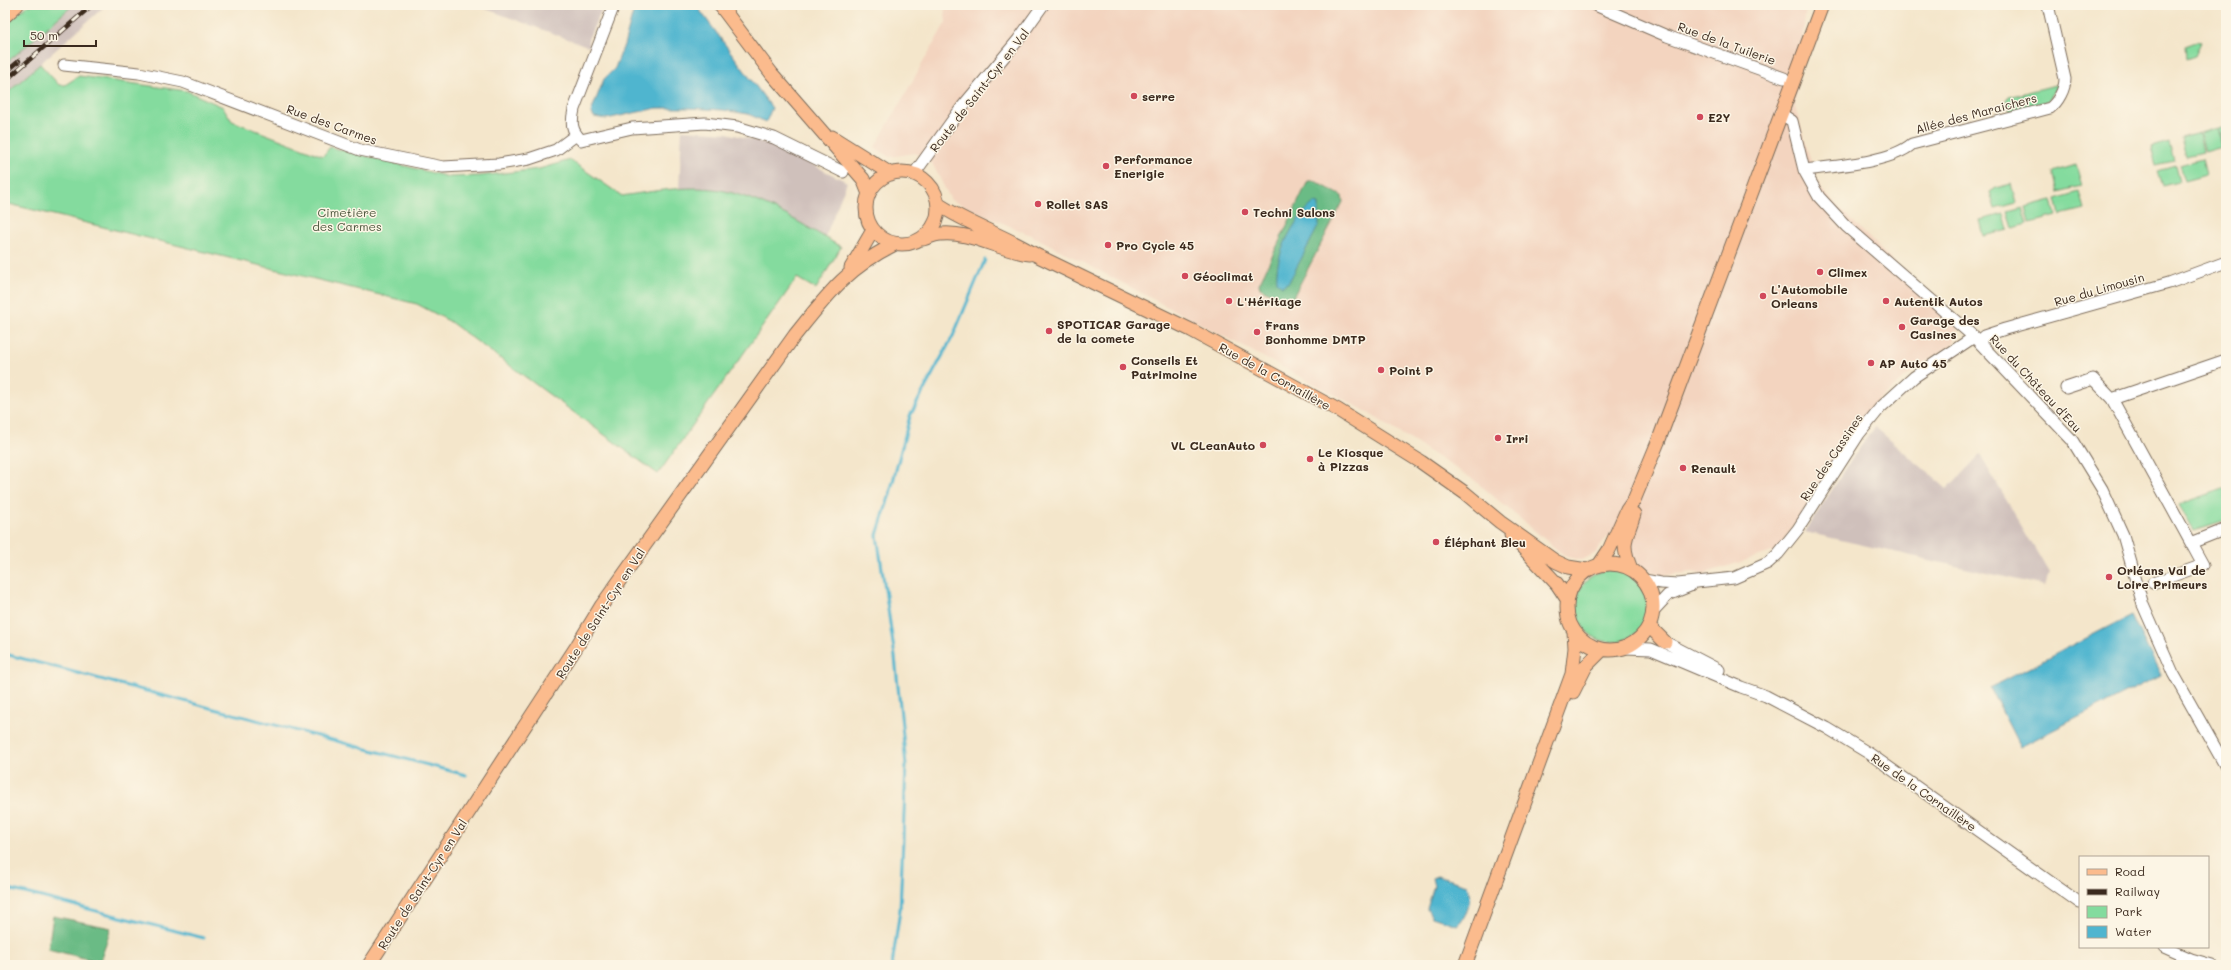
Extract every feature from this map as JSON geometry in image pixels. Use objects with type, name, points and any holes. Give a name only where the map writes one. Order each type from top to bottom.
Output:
[{"type":"main road","points":[[5,16],[17,5]]},
{"type":"main road","points":[[720,5],[772,74],[825,133],[863,179],[869,194]]},
{"type":"main road","points":[[1465,965],[1552,733],[1572,674],[1575,648],[1574,632],[1569,621],[1567,599],[1571,588],[1578,578],[1593,567],[1609,550],[1627,510],[1634,500],[1661,434],[1780,113],[1822,5]]},
{"type":"main road","points":[[825,133],[891,174]]},
{"type":"main road","points":[[903,172],[914,174],[930,186],[938,204],[935,224],[921,239],[908,244],[895,244],[887,241],[873,230],[868,219],[866,206],[869,194],[882,178],[891,174],[903,172]]},
{"type":"main road","name":"Rue de la Cornaillère","points":[[938,204],[958,218],[1018,243],[1036,255],[1191,330],[1338,410],[1421,462],[1467,494],[1500,522],[1555,561],[1568,567],[1593,567]]},
{"type":"main road","name":"Route de Saint-Cyr en Val","points":[[848,273],[873,230]]},
{"type":"main road","name":"Rue de la Cornaillère","points":[[921,239],[941,234],[958,234],[1019,253],[1036,255]]},
{"type":"main road","name":"Route de Saint-Cyr en Val","points":[[369,965],[574,652],[602,605],[795,335],[827,295],[848,273],[864,260],[895,244]]},
{"type":"main road","points":[[1631,569],[1625,552],[1624,542],[1634,514],[1634,500]]},
{"type":"main road","name":"Rue de la Cornaillère","points":[[1500,522],[1557,584],[1567,599]]},
{"type":"main road","points":[[1574,632],[1586,643],[1602,650],[1614,651],[1626,648],[1635,643],[1649,626],[1653,611],[1652,598],[1644,580],[1631,569],[1621,565],[1593,567]]},
{"type":"main road","name":"Rue de la Cornaillère","points":[[1649,626],[1665,642]]},
{"type":"main road","points":[[1552,733],[1586,666],[1602,650]]},
{"type":"street","points":[[614,5],[574,109],[571,122],[576,135],[580,140],[632,128],[705,123],[737,127],[774,138],[842,172]]},
{"type":"street","name":"Route de Saint-Cyr en Val","points":[[914,174],[962,107],[1018,40],[1043,5]]},
{"type":"street","name":"Rue de la Tuilerie","points":[[1594,5],[1666,36],[1784,78]]},
{"type":"street","name":"Allée des Maraichers","points":[[1804,170],[1842,167],[1897,153],[1904,151],[1912,144],[2054,105],[2065,86],[2065,79],[2048,5]]},
{"type":"street","name":"Rue des Carmes","points":[[64,65],[138,73],[183,82],[360,150],[442,167],[498,164],[529,159],[556,150],[576,135]]},
{"type":"street","name":"Rue du Château d'Eau","points":[[1780,113],[1792,121],[1804,170],[1819,197],[1846,226],[1977,339],[2072,440],[2102,489],[2123,535],[2146,612],[2173,673],[2226,767]]},
{"type":"street","name":"Rue du Limousin","points":[[1977,339],[2005,329],[2169,283],[2226,262]]},
{"type":"street","name":"Rue des Cassines","points":[[1644,580],[1665,584],[1708,580],[1744,575],[1768,563],[1778,554],[1798,529],[1859,434],[1880,408],[1919,374],[1977,339]]},
{"type":"street","points":[[2112,399],[2226,360]]},
{"type":"street","points":[[2066,388],[2093,379],[2112,399],[2204,565],[2153,583]]},
{"type":"street","points":[[2191,543],[2226,529]]},
{"type":"street","name":"Rue des Cassines","points":[[1653,611],[1668,595],[1708,580]]},
{"type":"street","name":"Rue de la Cornaillère","points":[[1665,642],[1681,652],[1744,681],[1761,693]]},
{"type":"street","name":"Rue de la Cornaillère","points":[[1626,648],[1651,649],[1761,693],[1827,728],[1870,754],[2079,902]]},
{"type":"street","points":[[2166,948],[2191,959],[2212,965]]},
{"type":"shaded area","points":[[73,5],[106,5],[5,95],[5,64]]},
{"type":"shaded area","points":[[475,5],[604,5],[588,39],[590,47]]},
{"type":"shaded area","points":[[944,5],[1801,5],[1806,7],[1795,106],[1816,179],[1822,190],[1958,328],[1954,343],[1913,371],[1874,404],[1778,550],[1703,574],[1692,572],[1660,576],[1640,566],[1630,555],[1629,545],[1606,537],[1596,553],[1582,560],[1566,557],[1474,480],[1362,409],[1037,238],[951,200],[932,163],[915,153],[889,157],[875,147],[946,22]]},
{"type":"shaded area","points":[[682,130],[727,133],[773,145],[847,182],[825,237],[770,208],[749,199],[724,191],[679,189]]},
{"type":"shaded area","points":[[1875,427],[1947,489],[1980,455],[2049,573],[2045,586],[1805,532],[1855,454]]},
{"type":"green space","points":[[28,5],[73,5],[5,64],[5,25]]},
{"type":"green space","points":[[2199,41],[2201,42],[2195,56],[2186,59],[2185,46]]},
{"type":"green space","name":"Cimetière des Carmes","points":[[40,64],[59,85],[65,85],[79,76],[187,91],[223,107],[232,121],[323,156],[330,147],[449,177],[479,176],[539,169],[570,160],[622,196],[660,190],[687,188],[725,191],[741,195],[785,214],[841,247],[816,289],[797,278],[658,474],[449,321],[417,304],[5,203],[5,95]]},
{"type":"green space","points":[[2059,84],[2048,101],[2010,111],[2007,100],[2009,97]]},
{"type":"green space","points":[[2226,126],[2226,145],[2223,146],[2218,128]]},
{"type":"green space","points":[[2217,128],[2222,147],[2205,152],[2200,133]]},
{"type":"green space","points":[[2199,133],[2203,152],[2186,156],[2181,138]]},
{"type":"green space","points":[[2169,142],[2174,161],[2156,165],[2151,147]]},
{"type":"green space","points":[[2202,159],[2206,175],[2184,181],[2179,165]]},
{"type":"green space","points":[[2076,165],[2082,186],[2058,192],[2053,172]]},
{"type":"green space","points":[[2175,166],[2179,182],[2163,186],[2158,171]]},
{"type":"green space","points":[[1308,181],[1315,181],[1342,196],[1343,202],[1292,299],[1287,302],[1260,288],[1259,284]]},
{"type":"green space","points":[[2011,184],[2016,203],[1995,209],[1990,192],[1996,188]]},
{"type":"green space","points":[[2079,192],[2084,209],[2060,215],[2056,199]]},
{"type":"green space","points":[[2052,200],[2056,216],[2030,223],[2026,207]]},
{"type":"green space","points":[[2023,208],[2028,224],[2013,228],[2008,212]]},
{"type":"green space","points":[[2004,214],[2008,230],[1984,236],[1980,220]]},
{"type":"green space","points":[[2226,488],[2226,521],[2194,531],[2178,505]]},
{"type":"green space","points":[[1612,570],[1626,573],[1638,580],[1645,592],[1648,606],[1645,620],[1638,632],[1626,639],[1612,642],[1598,639],[1586,632],[1579,620],[1576,606],[1579,592],[1586,580],[1598,573]]},
{"type":"green space","points":[[53,916],[111,928],[100,962],[48,949]]},
{"type":"water","points":[[635,5],[696,5],[772,108],[766,122],[748,114],[723,110],[688,108],[657,108],[606,119],[594,117],[591,112],[604,79],[615,68],[624,45]]},
{"type":"water","points":[[1314,203],[1319,204],[1319,225],[1289,282],[1282,286],[1277,282],[1277,272],[1282,250],[1287,238],[1299,218]]},
{"type":"water","points":[[2131,615],[2161,675],[2020,747],[1990,688]]},
{"type":"water","points":[[1437,876],[1467,885],[1470,895],[1467,912],[1457,925],[1432,917],[1427,909],[1434,886],[1432,878]]},
{"type":"waterway","points":[[892,965],[900,910],[906,765],[895,657],[877,535],[889,497],[910,416],[953,336],[985,260]]},
{"type":"waterway","points":[[5,654],[466,775]]},
{"type":"waterway","points":[[5,888],[204,938]]},
{"type":"railway","points":[[5,81],[92,5]]},
{"type":"railway","points":[[5,73],[19,61]]},
{"type":"place","name":"serre","points":[[1134,96]]},
{"type":"place","name":"E2Y","points":[[1700,117]]},
{"type":"place","name":"Performance Enerigie","points":[[1106,166]]},
{"type":"place","name":"Rollet SAS","points":[[1038,204]]},
{"type":"place","name":"Techni Salons","points":[[1245,212]]},
{"type":"place","name":"Pro Cycle 45","points":[[1108,245]]},
{"type":"place","name":"Climex","points":[[1820,272]]},
{"type":"place","name":"Géoclimat","points":[[1185,276]]},
{"type":"place","name":"L’Automobile Orleans","points":[[1763,296]]},
{"type":"place","name":"L'Héritage","points":[[1229,301]]},
{"type":"place","name":"Autentik Autos","points":[[1886,301]]},
{"type":"place","name":"Garage des Casines","points":[[1902,327]]},
{"type":"place","name":"SPOTICAR Garage de la comete","points":[[1049,331]]},
{"type":"place","name":"Frans Bonhomme DMTP","points":[[1257,332]]},
{"type":"place","name":"AP Auto 45","points":[[1871,363]]},
{"type":"place","name":"Conseils Et Patrimoine","points":[[1123,367]]},
{"type":"place","name":"Point P","points":[[1381,370]]},
{"type":"place","name":"Irri","points":[[1498,438]]},
{"type":"place","name":"VL CLeanAuto","points":[[1263,445]]},
{"type":"place","name":"Le Kiosque à Pizzas","points":[[1310,459]]},
{"type":"place","name":"Renault","points":[[1683,468]]},
{"type":"place","name":"Éléphant Bleu","points":[[1436,542]]},
{"type":"place","name":"Orléans Val de Loire Primeurs","points":[[2109,577]]}]
